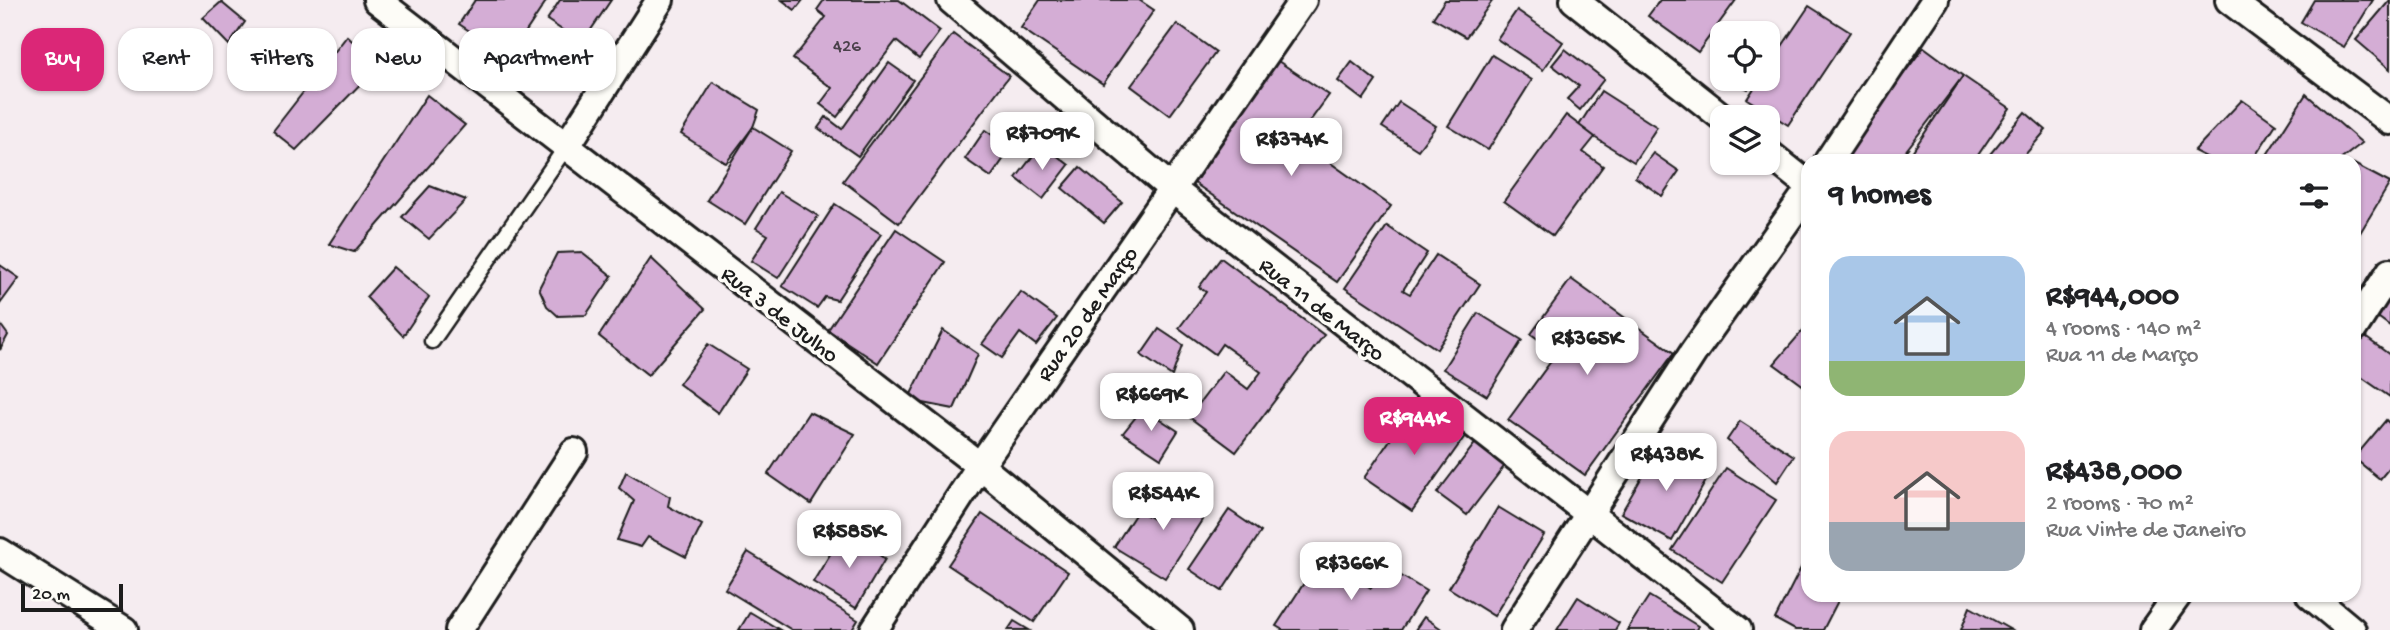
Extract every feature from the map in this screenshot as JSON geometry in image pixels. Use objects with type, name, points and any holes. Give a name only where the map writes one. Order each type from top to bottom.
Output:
[{"type":"street","name":"Rua 3 de Julho","points":[[377,0],[980,466],[1180,630]]},
{"type":"street","points":[[566,147],[660,0]]},
{"type":"street","name":"Rua 11 de Março","points":[[951,0],[1172,189],[1589,517],[1738,630]]},
{"type":"street","name":"Rua 20 de Março","points":[[874,630],[980,466],[1303,0]]},
{"type":"street","points":[[1574,0],[1710,107]]},
{"type":"street","points":[[1833,154],[1935,0]]},
{"type":"street","points":[[2229,0],[2390,121]]},
{"type":"street","points":[[1780,163],[1801,179]]},
{"type":"street","points":[[1514,630],[1693,353],[1801,201]]},
{"type":"street","points":[[2361,317],[2390,272]]},
{"type":"street","points":[[459,630],[575,452]]},
{"type":"street","points":[[2,557],[124,630]]},
{"type":"street","points":[[2153,630],[2173,602]]},
{"type":"street","points":[[2318,602],[2352,630]]},
{"type":"lane","points":[[432,341],[566,147]]},
{"type":"building","points":[[475,0],[547,0],[528,28],[465,28],[459,24]]},
{"type":"building","points":[[560,0],[611,0],[592,28],[559,28],[547,20]]},
{"type":"building","points":[[782,0],[803,0],[795,10]]},
{"type":"building","points":[[824,0],[899,0],[940,31],[919,59],[896,41],[837,117],[820,104],[832,88],[793,59],[826,17],[817,10]]},
{"type":"building","points":[[1040,0],[1139,0],[1154,10],[1103,84],[1021,28]]},
{"type":"building","points":[[1445,0],[1493,0],[1466,37],[1433,18]]},
{"type":"building","points":[[1660,0],[1736,0],[1721,21],[1710,21],[1710,36],[1698,52],[1648,16]]},
{"type":"building","points":[[2314,0],[2373,0],[2344,47],[2301,22]]},
{"type":"building","points":[[2390,0],[2390,69],[2356,40]]},
{"type":"building","points":[[221,2],[245,22],[241,28],[227,28],[227,43],[203,18]]},
{"type":"building","points":[[1809,6],[1850,32],[1788,125],[1780,120],[1780,105],[1756,105],[1747,99],[1752,91],[1780,91],[1780,49]]},
{"type":"building","points":[[1517,10],[1563,42],[1543,70],[1497,39]]},
{"type":"building","points":[[1177,24],[1216,52],[1170,115],[1131,86]]},
{"type":"building","points":[[953,34],[1009,76],[899,223],[843,181]]},
{"type":"building","points":[[347,36],[351,40],[351,91],[354,91],[296,150],[273,131],[304,91],[337,91],[337,49]]},
{"type":"building","points":[[1924,47],[1963,76],[1903,154],[1843,154]]},
{"type":"building","points":[[1565,49],[1604,79],[1580,110],[1567,99],[1579,86],[1552,65]]},
{"type":"building","points":[[1492,55],[1532,80],[1488,150],[1448,126]]},
{"type":"building","points":[[1278,61],[1329,95],[1297,139],[1391,206],[1337,282],[1193,182]]},
{"type":"building","points":[[1352,62],[1376,81],[1363,100],[1338,81]]},
{"type":"building","points":[[889,63],[913,80],[858,156],[818,128],[826,117],[842,129]]},
{"type":"building","points":[[1963,76],[2010,108],[1979,154],[1911,154]]},
{"type":"building","points":[[713,82],[759,110],[753,127],[726,163],[681,134]]},
{"type":"building","points":[[1601,91],[1657,127],[1634,162],[1578,127]]},
{"type":"building","points":[[2306,94],[2362,143],[2348,154],[2267,154]]},
{"type":"building","points":[[427,95],[465,125],[354,252],[329,244]]},
{"type":"building","points":[[2242,100],[2276,124],[2257,154],[2200,154],[2194,151]]},
{"type":"building","points":[[1399,102],[1436,126],[1418,150],[1382,127]]},
{"type":"building","points":[[2025,112],[2046,130],[2026,154],[1990,154]]},
{"type":"building","points":[[1566,115],[1595,137],[1583,152],[1603,166],[1553,236],[1504,201]]},
{"type":"building","points":[[753,127],[791,151],[745,224],[707,200]]},
{"type":"building","points":[[985,130],[1011,148],[991,177],[965,159]]},
{"type":"building","points":[[1042,144],[1069,165],[1043,199],[1016,178]]},
{"type":"building","points":[[1653,153],[1679,171],[1662,196],[1635,177]]},
{"type":"building","points":[[1080,167],[1122,202],[1104,223],[1062,188]]},
{"type":"building","points":[[2361,168],[2390,183],[2361,231]]},
{"type":"building","points":[[430,186],[466,200],[429,239],[402,217]]},
{"type":"building","points":[[779,192],[818,216],[778,278],[751,261],[768,235],[756,228]]},
{"type":"building","points":[[835,204],[881,234],[837,300],[825,297],[817,308],[782,286]]},
{"type":"building","points":[[1387,226],[1427,253],[1403,290],[1410,294],[1436,255],[1480,284],[1437,349],[1345,288]]},
{"type":"building","points":[[896,229],[945,262],[878,363],[828,330]]},
{"type":"building","points":[[582,252],[612,276],[586,315],[558,316],[547,306],[539,288],[557,253]]},
{"type":"building","points":[[651,258],[705,309],[648,375],[599,336]]},
{"type":"building","points":[[1221,258],[1324,335],[1236,452],[1189,417],[1224,371],[1248,389],[1261,372],[1222,344],[1215,354],[1179,328],[1206,292],[1199,287]]},
{"type":"building","points":[[0,265],[19,278],[0,304]]},
{"type":"building","points":[[393,267],[429,297],[403,336],[366,297]]},
{"type":"building","points":[[1571,279],[1674,353],[1585,475],[1508,420],[1557,353],[1531,334]]},
{"type":"building","points":[[2390,288],[2390,326],[2371,312]]},
{"type":"building","points":[[1021,292],[1057,318],[1036,345],[1020,333],[1002,358],[982,344]]},
{"type":"building","points":[[1478,313],[1522,340],[1487,396],[1443,369]]},
{"type":"building","points":[[0,324],[8,335],[0,350]]},
{"type":"building","points":[[1159,329],[1183,345],[1172,376],[1141,355]]},
{"type":"building","points":[[943,330],[978,354],[954,409],[908,400]]},
{"type":"building","points":[[1801,332],[1801,384],[1774,364]]},
{"type":"building","points":[[2361,334],[2390,355],[2390,397],[2361,377]]},
{"type":"building","points":[[708,344],[747,369],[718,413],[679,384]]},
{"type":"building","points":[[1416,402],[1465,436],[1412,511],[1364,478]]},
{"type":"building","points":[[1143,408],[1178,431],[1161,458],[1123,433]]},
{"type":"building","points":[[809,412],[855,434],[811,504],[768,474]]},
{"type":"building","points":[[2386,420],[2390,424],[2390,467],[2380,479],[2361,464],[2361,450]]},
{"type":"building","points":[[1740,421],[1794,456],[1777,482],[1727,440]]},
{"type":"building","points":[[1480,437],[1509,460],[1467,515],[1437,493]]},
{"type":"building","points":[[1661,444],[1711,472],[1672,541],[1621,513]]},
{"type":"building","points":[[1726,468],[1776,500],[1722,582],[1672,550]]},
{"type":"building","points":[[626,472],[670,497],[668,506],[702,525],[686,557],[648,537],[641,547],[617,540],[634,501],[619,488]]},
{"type":"building","points":[[1174,486],[1209,509],[1165,578],[1114,547],[1138,510],[1153,519]]},
{"type":"building","points":[[1498,507],[1544,535],[1494,616],[1449,588]]},
{"type":"building","points":[[1229,510],[1261,532],[1222,591],[1189,569]]},
{"type":"building","points":[[982,514],[1068,572],[1034,622],[948,565]]},
{"type":"building","points":[[845,530],[885,559],[856,608],[813,582]]},
{"type":"building","points":[[748,552],[858,620],[852,630],[792,630],[725,589]]},
{"type":"building","points":[[1321,557],[1371,588],[1385,566],[1426,591],[1401,630],[1283,630],[1276,626]]},
{"type":"building","points":[[1801,568],[1801,602],[1837,602],[1823,630],[1795,630],[1775,619]]},
{"type":"building","points":[[1649,596],[1698,626],[1696,630],[1627,630]]},
{"type":"building","points":[[1578,597],[1619,623],[1615,630],[1557,630]]},
{"type":"building","points":[[1970,607],[2011,630],[1961,630]]},
{"type":"building","points":[[750,612],[780,630],[739,630]]},
{"type":"building","points":[[1424,617],[1443,630],[1415,630]]},
{"type":"building","points":[[1014,621],[1029,630],[1008,630]]}]
